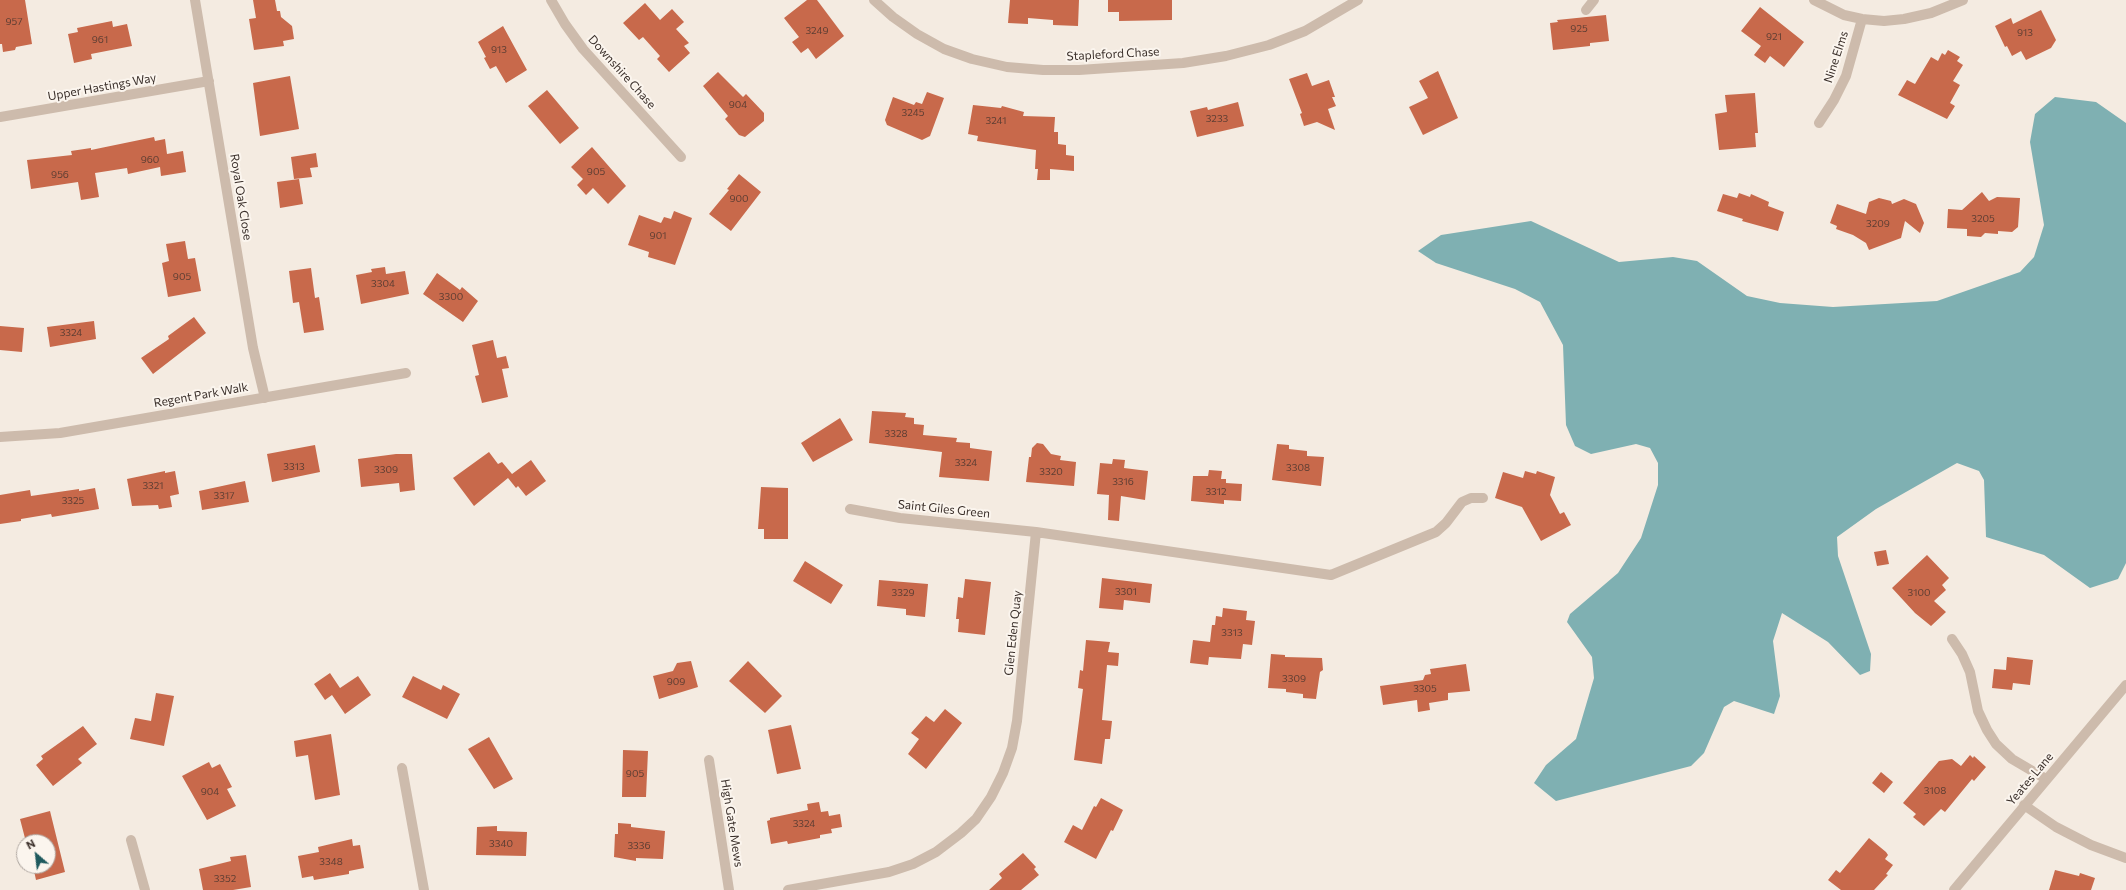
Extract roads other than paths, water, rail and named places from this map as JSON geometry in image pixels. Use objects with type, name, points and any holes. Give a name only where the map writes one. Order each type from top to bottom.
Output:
[{"type":"street","name":"Royal Oak Close","points":[[195,0],[253,348],[265,398]]},
{"type":"street","name":"Downshire Chase","points":[[552,0],[565,24],[583,49],[680,157]]},
{"type":"street","name":"Stapleford Chase","points":[[874,0],[893,17],[917,34],[944,48],[979,61],[1007,67],[1043,70],[1079,70],[1182,63],[1226,56],[1269,45],[1305,31],[1339,13],[1358,0]]},
{"type":"street","points":[[1586,10],[1594,0]]},
{"type":"street","points":[[1814,0],[1844,15],[1862,19],[1884,21],[1904,20],[1931,13],[1963,0]]},
{"type":"street","name":"Nine Elms","points":[[1819,123],[1834,100],[1846,76],[1862,19]]},
{"type":"street","name":"Upper Hastings Way","points":[[0,117],[209,81]]},
{"type":"street","name":"Regent Park Walk","points":[[0,437],[60,433],[406,373]]},
{"type":"street","points":[[1036,532],[1331,575],[1436,532],[1446,523],[1462,502],[1472,498],[1483,498]]},
{"type":"street","name":"Saint Giles Green","points":[[850,509],[900,518],[1036,532]]},
{"type":"street","name":"Glen Eden Quay","points":[[788,890],[889,872],[913,864],[936,852],[961,833],[976,818],[991,797],[1003,773],[1012,748],[1017,721],[1036,532]]},
{"type":"street","points":[[1952,638],[1962,654],[1970,672],[1978,711],[1996,744],[2012,759],[2046,779]]},
{"type":"street","name":"Yeates Lane","points":[[1954,890],[2126,685]]},
{"type":"street","name":"High Gate Mews","points":[[709,760],[729,890]]},
{"type":"street","points":[[402,768],[424,890]]},
{"type":"street","points":[[2024,806],[2056,827],[2084,841],[2126,858]]},
{"type":"street","points":[[130,840],[145,890]]},
{"type":"water","points":[[2055,97],[2096,102],[2126,123],[2126,563],[2118,579],[2090,588],[2044,555],[1986,537],[1984,480],[1979,471],[1957,463],[1876,509],[1837,537],[1838,556],[1871,654],[1870,671],[1860,675],[1828,642],[1782,613],[1773,641],[1780,696],[1774,714],[1734,701],[1724,707],[1704,753],[1691,766],[1556,801],[1534,783],[1546,765],[1576,739],[1594,678],[1592,657],[1567,622],[1570,614],[1618,573],[1641,538],[1658,485],[1658,463],[1650,448],[1636,444],[1591,454],[1575,446],[1566,425],[1563,345],[1540,302],[1515,289],[1436,263],[1418,251],[1441,235],[1531,221],[1619,262],[1673,257],[1697,261],[1747,296],[1780,303],[1833,307],[1937,301],[2020,272],[2034,257],[2044,225],[2030,142],[2035,114]]}]
